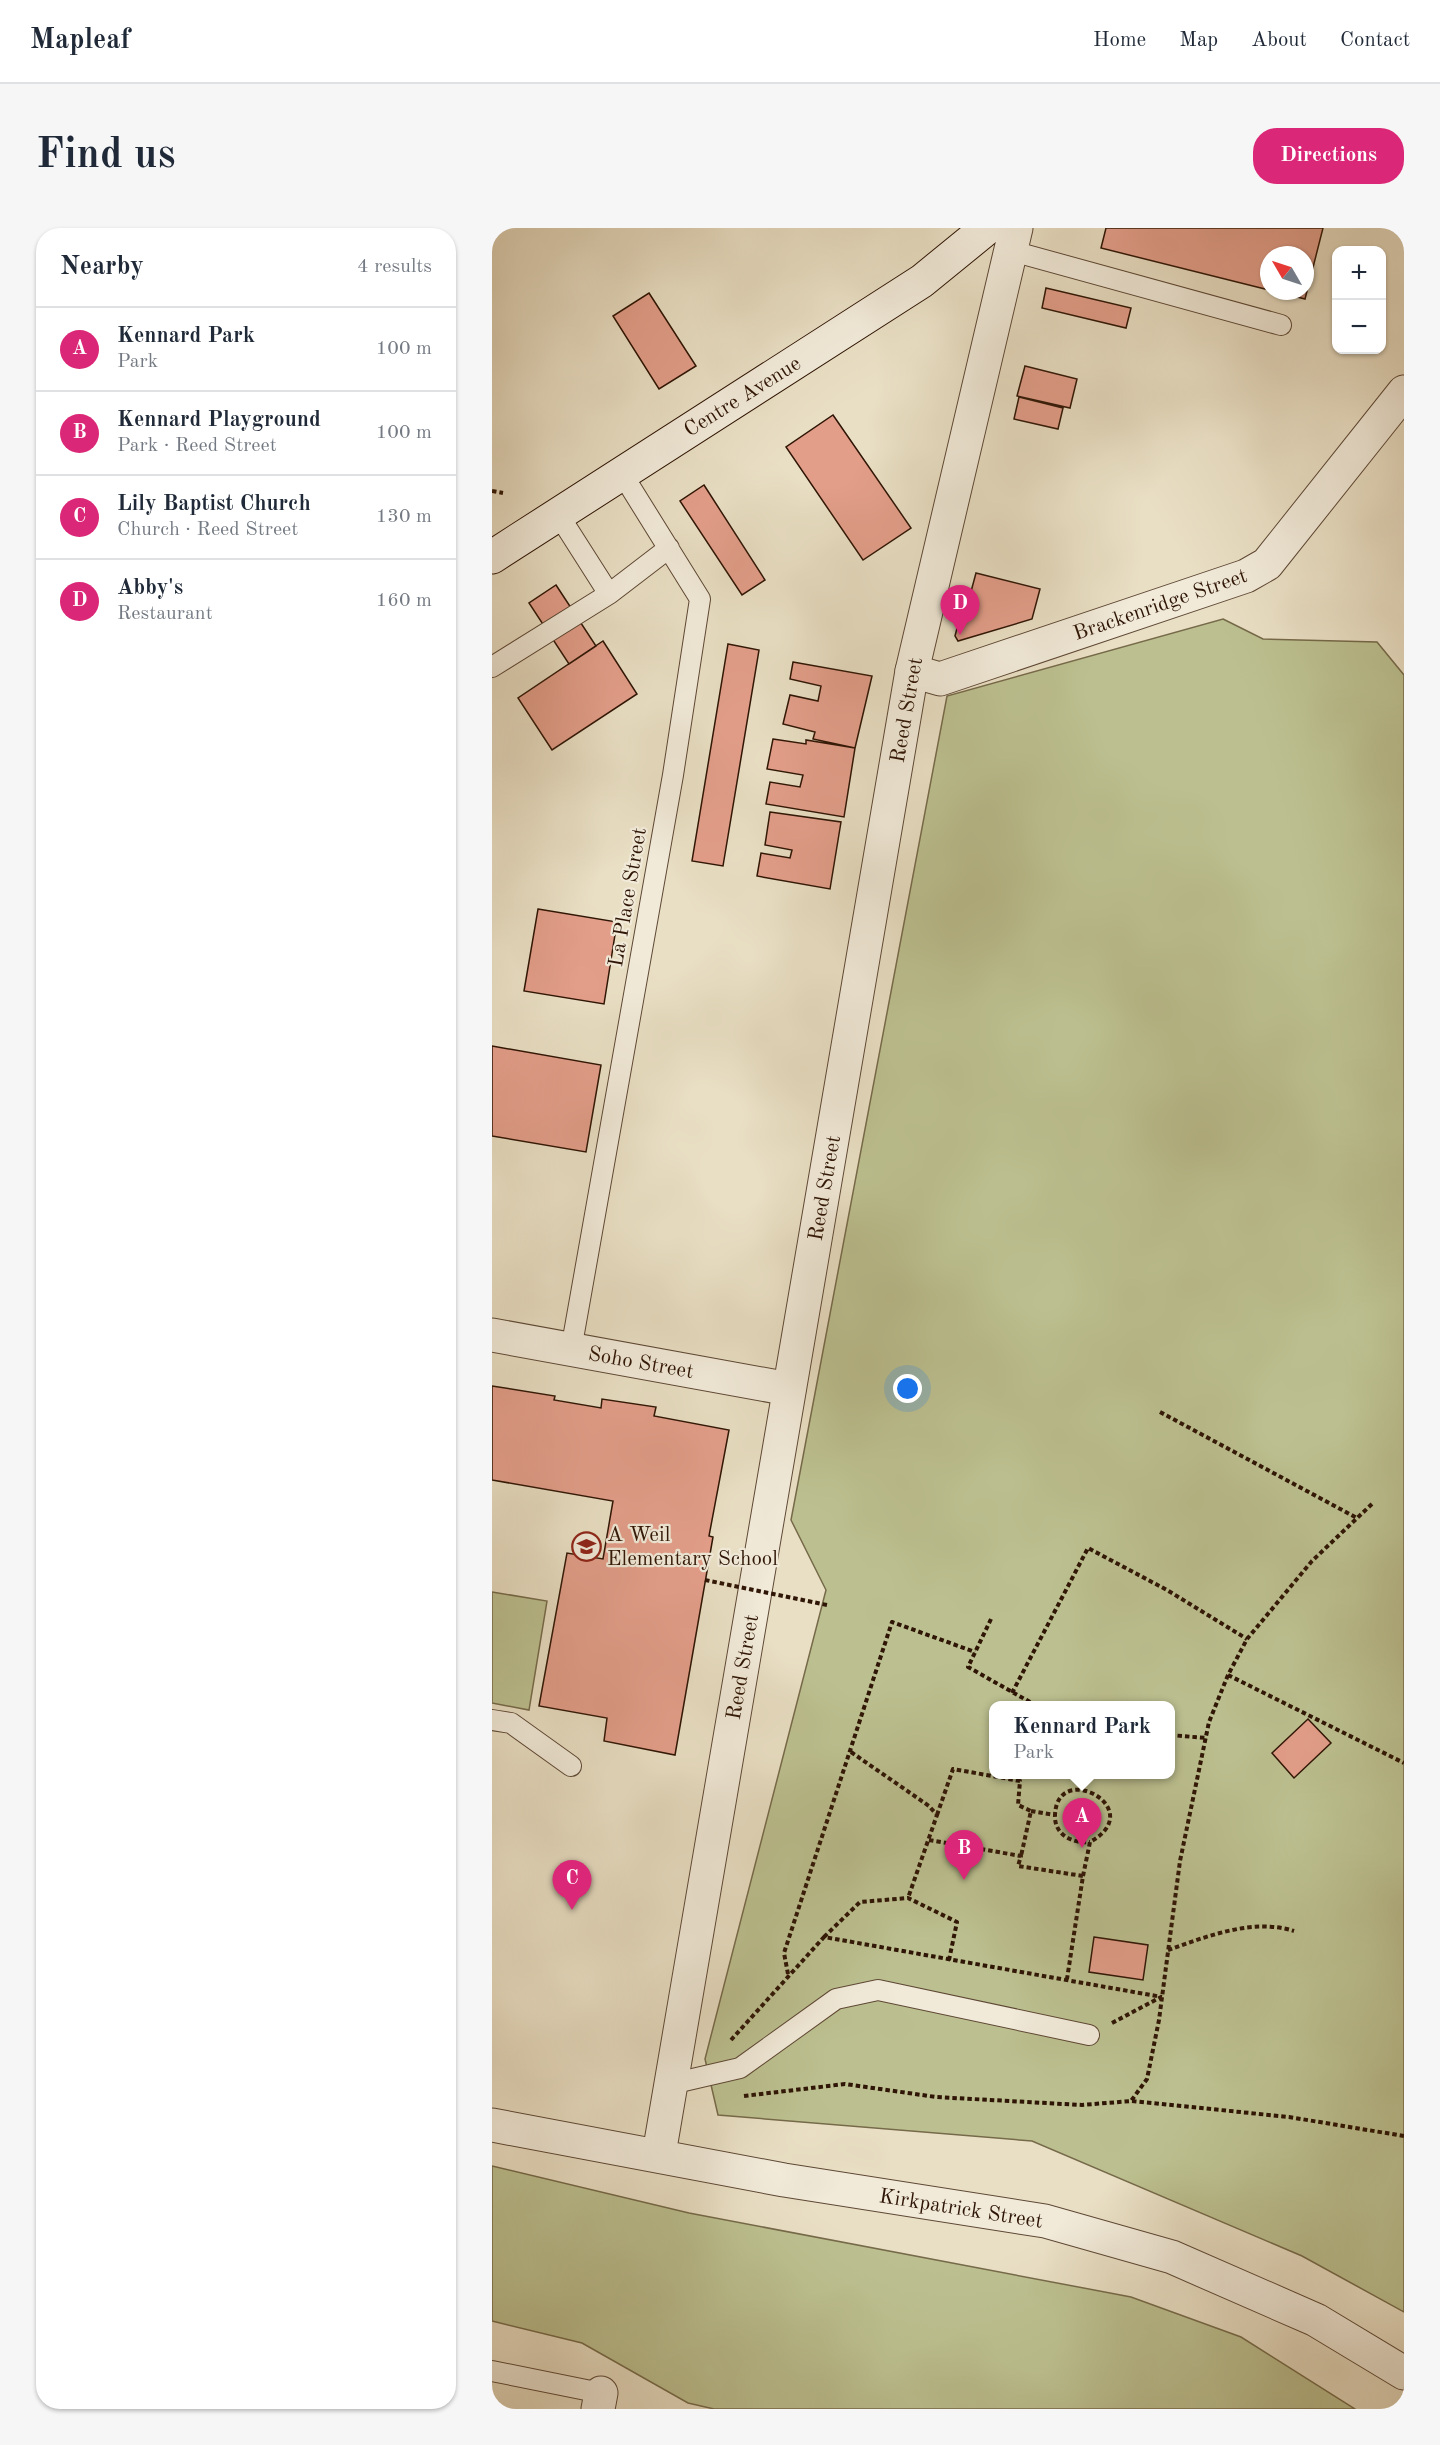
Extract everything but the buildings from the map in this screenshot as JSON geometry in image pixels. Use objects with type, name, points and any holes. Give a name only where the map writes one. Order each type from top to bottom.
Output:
[{"type":"street","name":"Centre Avenue","points":[[492,557],[621,472],[922,281],[987,228]]},
{"type":"street","name":"Reed Street","points":[[659,2154],[912,671],[1014,239]]},
{"type":"street","name":"Brackenridge Street","points":[[912,671],[940,679],[1246,576],[1267,564],[1404,392]]},
{"type":"street","name":"Soho Street","points":[[492,1335],[789,1389]]},
{"type":"street","name":"Kirkpatrick Street","points":[[492,2125],[659,2154],[784,2180],[1045,2221],[1172,2257],[1316,2320],[1404,2373]]},
{"type":"lane","points":[[1014,239],[1281,325]]},
{"type":"lane","name":"La Place Street","points":[[571,1350],[673,775],[700,598],[621,472]]},
{"type":"lane","points":[[558,514],[609,594]]},
{"type":"lane","points":[[492,667],[609,594],[669,548]]},
{"type":"lane","points":[[492,1720],[511,1723],[571,1766]]},
{"type":"lane","points":[[671,2084],[740,2068],[836,1999],[878,1990],[1089,2035]]},
{"type":"lane","points":[[492,2371],[599,2401]]},
{"type":"path","points":[[492,491],[503,493]]},
{"type":"path","points":[[1160,1412],[1357,1518]]},
{"type":"path","points":[[1131,2101],[1147,2079],[1162,1997],[1179,1861],[1206,1738],[1228,1675],[1247,1640],[1312,1561],[1374,1502]]},
{"type":"path","points":[[1012,1693],[1088,1548],[1167,1590],[1247,1640]]},
{"type":"path","points":[[705,1580],[827,1605]]},
{"type":"path","points":[[991,1618],[968,1667],[1027,1701]]},
{"type":"path","points":[[788,1974],[784,1953],[892,1622],[975,1652]]},
{"type":"path","points":[[1228,1675],[1404,1763]]},
{"type":"path","points":[[1175,1735],[1206,1738]]},
{"type":"path","points":[[851,1752],[929,1806],[937,1815]]},
{"type":"path","points":[[908,1898],[953,1769],[989,1775]]},
{"type":"path","points":[[1009,1779],[1020,1781],[1018,1804],[1032,1811],[1055,1815]]},
{"type":"path","points":[[1091,1790],[1107,1804],[1109,1816],[1100,1836],[1090,1842],[1080,1843],[1062,1834],[1055,1815],[1063,1796],[1071,1791],[1091,1790]]},
{"type":"path","points":[[1032,1811],[1018,1866],[1083,1876]]},
{"type":"path","points":[[929,1840],[1021,1856]]},
{"type":"path","points":[[1067,1979],[1090,1842]]},
{"type":"path","points":[[824,1937],[860,1902],[908,1898],[957,1922],[949,1960]]},
{"type":"path","points":[[1168,1950],[1227,1931],[1274,1925],[1294,1931]]},
{"type":"path","points":[[1089,2035],[1162,1997]]},
{"type":"path","points":[[741,2097],[845,2084],[936,2097],[1082,2105],[1131,2101],[1290,2117],[1404,2136]]},
{"type":"green space","points":[[1223,619],[1263,639],[1377,642],[1404,675],[1404,2312],[1302,2256],[1032,2141],[718,2115],[705,2059],[826,1590],[791,1520],[947,696]]},
{"type":"green space","points":[[492,1592],[547,1601],[529,1710],[492,1703]]},
{"type":"green space","points":[[492,2166],[689,2213],[1131,2297],[1241,2337],[1355,2409],[714,2409],[688,2403],[582,2343],[492,2321]]},
{"type":"place","name":"Abby's","points":[[960,635]]},
{"type":"place","name":"A Weil Elementary School","points":[[586,1546]]},
{"type":"place","name":"Kennard Park","points":[[1082,1848]]},
{"type":"place","name":"Kennard Playground","points":[[964,1880]]},
{"type":"place","name":"Lily Baptist Church","points":[[572,1910]]}]
